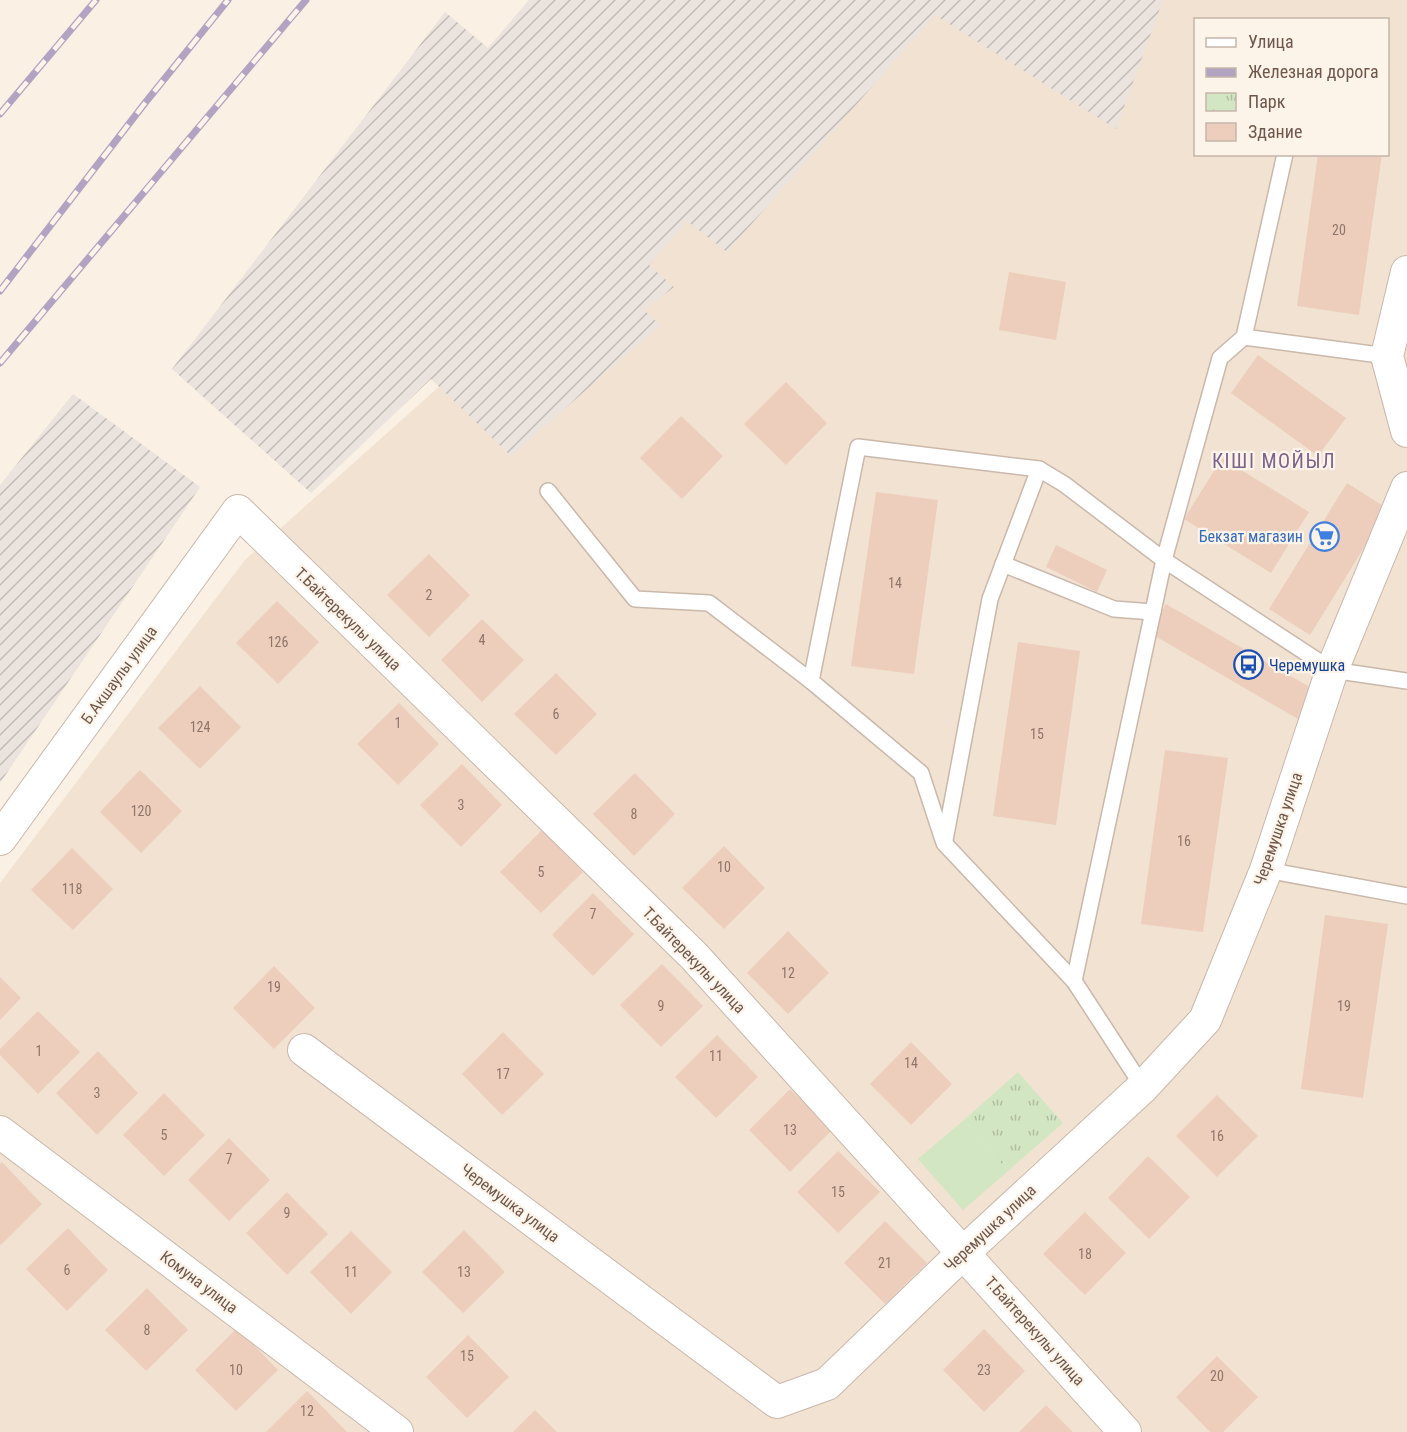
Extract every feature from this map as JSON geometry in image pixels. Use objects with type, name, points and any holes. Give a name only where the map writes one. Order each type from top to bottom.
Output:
[{"type":"street","points":[[1407,272],[1387,356],[1407,431]]},
{"type":"street","name":"Черемушка улица","points":[[304,1050],[777,1402],[827,1384],[964,1252],[1143,1087],[1205,1020],[1266,870],[1332,670],[1407,488]]},
{"type":"street","name":"Б.Акшаулы улица","points":[[0,839],[238,512]]},
{"type":"street","name":"Т.Байтерекулы улица","points":[[238,512],[694,956],[1125,1432]]},
{"type":"street","name":"Комуна улица","points":[[0,1132],[397,1432]]},
{"type":"lane","points":[[1074,981],[1164,560],[1220,358],[1244,337],[1285,156]]},
{"type":"lane","points":[[1244,337],[1387,356]]},
{"type":"lane","points":[[811,681],[858,447],[1039,469],[1064,484],[1164,560],[1332,670],[1407,681]]},
{"type":"lane","points":[[944,843],[990,599],[1039,469]]},
{"type":"lane","points":[[548,490],[635,599],[709,603],[811,681],[921,773],[944,843],[1074,981],[1143,1087]]},
{"type":"lane","points":[[1004,564],[1114,609],[1153,612]]},
{"type":"lane","points":[[1266,870],[1407,896]]},
{"type":"shaded area","points":[[529,0],[1163,0],[1116,129],[935,15],[727,252],[687,221],[649,265],[674,287],[644,310],[660,325],[511,456],[431,379],[311,493],[172,369],[445,12],[488,48]]},
{"type":"shaded area","points":[[872,0],[1407,0],[1407,1432],[0,1432],[0,883],[245,560]]},
{"type":"shaded area","points":[[73,394],[200,487],[0,783],[0,485]]},
{"type":"green space","points":[[1018,1072],[1063,1123],[1008,1171],[964,1120]]},
{"type":"green space","points":[[964,1120],[1008,1171],[963,1210],[918,1159]]},
{"type":"building","points":[[1318,156],[1382,156],[1359,315],[1297,306]]},
{"type":"building","points":[[1009,272],[1066,282],[1056,340],[999,330]]},
{"type":"building","points":[[1258,355],[1346,418],[1318,456],[1231,393]]},
{"type":"building","points":[[786,382],[827,423],[786,465],[744,424]]},
{"type":"building","points":[[681,416],[723,456],[682,499],[640,458]]},
{"type":"building","points":[[1222,458],[1309,512],[1271,573],[1184,519]]},
{"type":"building","points":[[1347,483],[1388,509],[1310,635],[1269,609]]},
{"type":"building","points":[[876,492],[938,500],[914,674],[851,666]]},
{"type":"building","points":[[1056,545],[1107,570],[1097,592],[1046,567]]},
{"type":"building","points":[[429,554],[470,595],[429,637],[387,595]]},
{"type":"building","points":[[277,601],[319,642],[278,684],[236,643]]},
{"type":"building","points":[[1166,604],[1315,690],[1298,719],[1150,633]]},
{"type":"building","points":[[482,619],[524,660],[482,702],[441,660]]},
{"type":"building","points":[[1018,642],[1080,651],[1056,825],[993,816]]},
{"type":"building","points":[[556,673],[597,714],[556,755],[514,714]]},
{"type":"building","points":[[200,686],[241,727],[200,769],[158,728]]},
{"type":"building","points":[[399,703],[439,744],[398,785],[357,744]]},
{"type":"building","points":[[1165,750],[1228,758],[1203,932],[1141,924]]},
{"type":"building","points":[[462,764],[502,805],[461,847],[420,805]]},
{"type":"building","points":[[140,770],[182,811],[141,853],[100,812]]},
{"type":"building","points":[[635,773],[675,814],[634,856],[593,814]]},
{"type":"building","points":[[542,830],[583,872],[541,913],[500,872]]},
{"type":"building","points":[[724,846],[765,888],[724,929],[682,888]]},
{"type":"building","points":[[72,848],[113,889],[73,930],[31,890]]},
{"type":"building","points":[[593,893],[634,934],[593,976],[552,935]]},
{"type":"building","points":[[1325,915],[1388,924],[1363,1098],[1301,1089]]},
{"type":"building","points":[[788,931],[829,973],[788,1014],[747,973]]},
{"type":"building","points":[[662,964],[703,1006],[661,1047],[620,1005]]},
{"type":"building","points":[[274,966],[315,1008],[274,1049],[233,1008]]},
{"type":"building","points":[[0,977],[21,998],[0,1020]]},
{"type":"building","points":[[38,1011],[80,1052],[38,1094],[0,1055],[0,1049]]},
{"type":"building","points":[[503,1032],[544,1074],[502,1115],[462,1074]]},
{"type":"building","points":[[717,1035],[758,1077],[716,1118],[675,1077]]},
{"type":"building","points":[[911,1042],[952,1084],[911,1125],[870,1084]]},
{"type":"building","points":[[98,1051],[138,1093],[97,1135],[56,1093]]},
{"type":"building","points":[[790,1089],[832,1130],[790,1172],[749,1130]]},
{"type":"building","points":[[164,1093],[205,1135],[164,1176],[123,1135]]},
{"type":"building","points":[[1217,1095],[1258,1136],[1217,1177],[1176,1136]]},
{"type":"building","points":[[229,1138],[270,1180],[229,1221],[188,1180]]},
{"type":"building","points":[[838,1151],[880,1192],[838,1233],[797,1192]]},
{"type":"building","points":[[1148,1156],[1190,1197],[1149,1239],[1108,1198]]},
{"type":"building","points":[[2,1162],[42,1204],[1,1245],[0,1164]]},
{"type":"building","points":[[287,1192],[328,1234],[287,1275],[246,1233]]},
{"type":"building","points":[[1085,1212],[1126,1253],[1085,1295],[1043,1254]]},
{"type":"building","points":[[885,1221],[927,1263],[885,1304],[844,1263]]},
{"type":"building","points":[[68,1228],[108,1270],[67,1311],[26,1269]]},
{"type":"building","points":[[464,1230],[505,1272],[463,1313],[422,1272]]},
{"type":"building","points":[[351,1231],[392,1272],[351,1314],[310,1272]]},
{"type":"building","points":[[147,1288],[188,1330],[146,1371],[105,1330]]},
{"type":"building","points":[[237,1328],[278,1370],[236,1411],[195,1370]]},
{"type":"building","points":[[984,1329],[1025,1371],[984,1412],[943,1370]]},
{"type":"building","points":[[468,1335],[509,1377],[467,1418],[426,1377]]},
{"type":"building","points":[[1217,1356],[1258,1397],[1223,1432],[1210,1432],[1176,1397]]},
{"type":"building","points":[[307,1391],[347,1432],[266,1432]]},
{"type":"building","points":[[1046,1405],[1073,1432],[1019,1432]]},
{"type":"building","points":[[535,1410],[557,1432],[513,1432]]},
{"type":"railway","points":[[0,114],[96,0]]},
{"type":"railway","points":[[0,291],[145,103],[228,0]]},
{"type":"railway","points":[[0,363],[306,0]]},
{"type":"place","name":"Бекзат магазин","points":[[1324,536]]},
{"type":"place","name":"Черемушка","points":[[1248,665]]},
{"type":"district","name":"КІШІ МОЙЫЛ","points":[[1274,461]]}]
